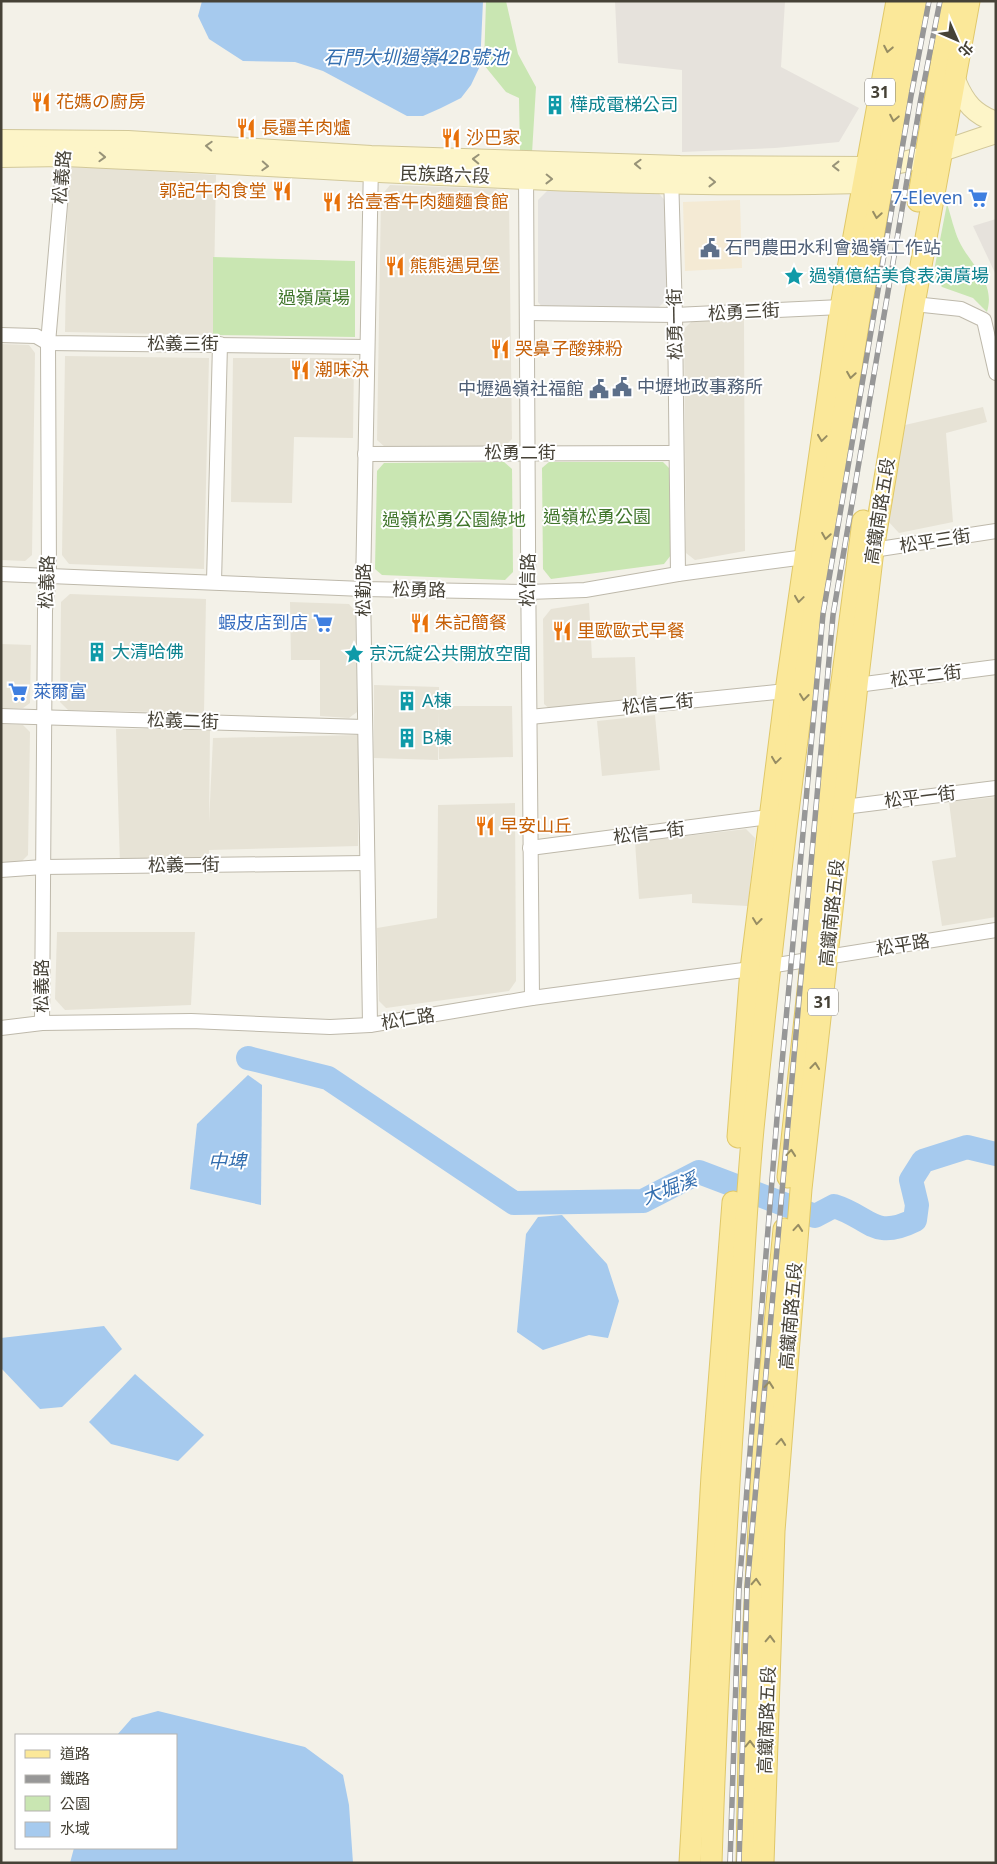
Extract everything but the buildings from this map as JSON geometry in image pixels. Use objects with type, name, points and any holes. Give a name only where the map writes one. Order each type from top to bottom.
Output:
[{"type":"main road","name":"31","points":[[690,1863],[712,1475],[760,968],[821,569],[871,172],[897,1]]},
{"type":"main road","name":"31","points":[[710,1863],[724,1547],[752,1135],[769,817],[841,307],[871,172],[917,1]]},
{"type":"main road","name":"31","points":[[934,153],[952,1]]},
{"type":"main road","name":"31","points":[[934,153],[956,82],[969,1]]},
{"type":"main road","points":[[956,82],[964,100],[972,109],[983,117],[996,122]]},
{"type":"main road","name":"民族路六段","points":[[1,140],[65,148],[526,170],[671,173],[871,172],[996,133]]},
{"type":"main road","name":"民族路六段","points":[[1,156],[65,148]]},
{"type":"main road","name":"高鐵南路五段","points":[[747,1863],[750,1699],[763,1451],[794,1120],[844,807],[873,550],[914,304],[934,153]]},
{"type":"main road","name":"高鐵南路五段","points":[[763,1863],[774,1531],[819,959],[856,561],[934,153]]},
{"type":"main road","points":[[763,1451],[774,1531]]},
{"type":"main road","points":[[712,1475],[724,1547]]},
{"type":"main road","points":[[748,1831],[766,1757]]},
{"type":"street","name":"松義路","points":[[42,1023],[45,610],[49,576],[48,343],[65,148]]},
{"type":"street","name":"松勤路","points":[[370,1025],[363,589],[366,347],[371,164]]},
{"type":"street","name":"松信路","points":[[526,170],[527,621],[530,717],[532,998]]},
{"type":"street","name":"松勇一街","points":[[671,173],[675,315],[675,453],[678,574]]},
{"type":"street","points":[[914,304],[960,309],[984,320],[996,374]]},
{"type":"street","name":"松勇三街","points":[[527,313],[675,315],[841,307]]},
{"type":"street","name":"松義三街","points":[[1,335],[36,336],[48,343],[366,347]]},
{"type":"street","points":[[214,582],[220,344]]},
{"type":"street","name":"松勇二街","points":[[365,454],[675,453]]},
{"type":"street","name":"松平三街","points":[[873,550],[996,531]]},
{"type":"street","name":"松勇路","points":[[1,574],[363,589],[528,592],[585,590],[678,574],[805,556]]},
{"type":"street","name":"松平二街","points":[[857,685],[996,667]]},
{"type":"street","name":"松信二街","points":[[530,717],[786,691]]},
{"type":"street","name":"松義二街","points":[[1,716],[364,726]]},
{"type":"street","name":"松平一街","points":[[844,807],[996,788]]},
{"type":"street","name":"松信一街","points":[[530,848],[769,817]]},
{"type":"street","name":"松義一街","points":[[1,870],[43,867],[368,864]]},
{"type":"street","name":"松平路","points":[[819,959],[996,930]]},
{"type":"street","name":"松仁路","points":[[1,1028],[42,1023],[191,1020],[330,1027],[370,1025],[532,998],[819,959]]},
{"type":"shaded area","points":[[615,1],[785,1],[781,67],[859,108],[839,142],[775,148],[682,152],[682,70],[618,63]]},
{"type":"shaded area","points":[[71,166],[216,175],[213,335],[65,332],[68,175]]},
{"type":"shaded area","points":[[390,185],[496,189],[509,202],[512,439],[505,446],[385,447],[377,440],[381,196]]},
{"type":"shaded area","points":[[550,188],[656,190],[667,203],[667,299],[659,307],[544,309],[538,302],[538,200]]},
{"type":"shaded area","points":[[740,200],[742,268],[685,271],[683,202]]},
{"type":"shaded area","points":[[996,219],[996,275],[973,226]]},
{"type":"shaded area","points":[[744,319],[745,551],[695,560],[686,553],[684,329],[691,322]]},
{"type":"shaded area","points":[[1,344],[29,345],[35,353],[32,555],[25,561],[1,560]]},
{"type":"shaded area","points":[[65,356],[209,358],[204,569],[69,564],[62,555]]},
{"type":"shaded area","points":[[233,358],[354,358],[353,438],[294,437],[292,503],[231,502]]},
{"type":"shaded area","points":[[983,407],[987,422],[946,433],[953,522],[899,533],[888,521],[905,425]]},
{"type":"shaded area","name":"大清哈佛","points":[[70,594],[206,599],[204,713],[68,710],[60,702],[61,602]]},
{"type":"shaded area","points":[[290,602],[349,604],[355,611],[357,712],[349,718],[320,716],[320,660],[291,660]]},
{"type":"shaded area","points":[[589,603],[592,658],[635,657],[637,701],[551,710],[544,704],[543,619],[551,609]]},
{"type":"shaded area","points":[[1,644],[31,645],[30,703],[23,708],[1,708]]},
{"type":"shaded area","points":[[374,685],[439,687],[439,706],[512,706],[513,757],[439,759],[439,712],[438,760],[374,758]]},
{"type":"shaded area","points":[[655,715],[660,770],[602,776],[597,721]]},
{"type":"shaded area","points":[[1,724],[23,725],[30,732],[28,855],[21,862],[1,863]]},
{"type":"shaded area","points":[[116,729],[210,729],[209,823],[213,738],[358,735],[358,846],[209,850],[210,865],[120,866]]},
{"type":"shaded area","points":[[996,797],[996,917],[942,926],[932,861],[956,857],[949,802]]},
{"type":"shaded area","points":[[515,803],[516,981],[509,991],[386,1008],[379,1001],[377,928],[437,918],[438,805]]},
{"type":"shaded area","points":[[746,829],[755,838],[748,906],[692,903],[692,894],[639,899],[635,842]]},
{"type":"shaded area","points":[[57,932],[195,932],[191,1005],[65,1010],[55,999]]},
{"type":"green space","points":[[486,1],[506,1],[518,54],[536,87],[532,153],[520,152],[519,98],[506,92],[484,65]]},
{"type":"green space","points":[[947,204],[959,241],[985,283],[989,301],[987,312],[973,298],[942,287],[933,276]]},
{"type":"green space","name":"過嶺廣場","points":[[213,257],[355,261],[355,337],[213,335]]},
{"type":"green space","name":"過嶺松勇公園綠地","points":[[504,462],[512,469],[513,572],[505,580],[382,575],[375,569],[377,471],[384,463]]},
{"type":"green space","name":"過嶺松勇公園","points":[[549,462],[663,462],[669,468],[671,555],[664,564],[551,579],[543,569],[542,468]]},
{"type":"water","name":"石門大圳過嶺42B號池","points":[[202,1],[483,1],[480,66],[471,85],[461,98],[423,116],[407,116],[323,71],[295,62],[243,61],[209,39],[198,16]]},
{"type":"water","name":"中埤","points":[[248,1075],[262,1085],[261,1205],[190,1189],[197,1124]]},
{"type":"water","points":[[562,1215],[607,1264],[619,1301],[608,1338],[589,1335],[543,1350],[517,1332],[526,1234],[538,1217]]},
{"type":"water","points":[[104,1326],[122,1349],[62,1407],[40,1409],[1,1368],[1,1338]]},
{"type":"water","points":[[135,1374],[204,1435],[178,1461],[111,1444],[89,1422]]},
{"type":"water","points":[[158,1711],[305,1747],[343,1775],[349,1805],[353,1863],[70,1863],[74,1849],[178,1849],[178,1734],[118,1734],[132,1718]]},
{"type":"waterway","name":"大堀溪","points":[[248,1058],[328,1078],[514,1203],[643,1201],[699,1172],[815,1216],[834,1206],[872,1225],[880,1228],[890,1228],[915,1220],[917,1205],[911,1180],[923,1161],[967,1147],[996,1154]]},
{"type":"railway","points":[[730,1863],[739,1588],[777,1118],[823,614],[911,96],[929,1]]},
{"type":"railway","points":[[739,1863],[747,1588],[833,615],[921,98],[940,1]]},
{"type":"place","name":"花媽の廚房","points":[[41,102]]},
{"type":"place","name":"樺成電梯公司","points":[[555,105]]},
{"type":"place","name":"長疆羊肉爐","points":[[246,128]]},
{"type":"place","name":"沙巴家","points":[[451,138]]},
{"type":"place","name":"郭記牛肉食堂","points":[[282,191]]},
{"type":"place","name":"7-Eleven","points":[[978,198]]},
{"type":"place","name":"拾壹香牛肉麵麵食館","points":[[332,202]]},
{"type":"place","name":"石門農田水利會過嶺工作站","points":[[710,248]]},
{"type":"place","name":"熊熊遇見堡","points":[[395,266]]},
{"type":"place","name":"過嶺億結美食表演廣場","points":[[794,276]]},
{"type":"place","name":"哭鼻子酸辣粉","points":[[500,349]]},
{"type":"place","name":"潮味決","points":[[300,370]]},
{"type":"place","name":"中壢地政事務所","points":[[622,387]]},
{"type":"place","name":"中壢過嶺社福館","points":[[599,389]]},
{"type":"place","name":"蝦皮店到店","points":[[323,623]]},
{"type":"place","name":"朱記簡餐","points":[[420,623]]},
{"type":"place","name":"里歐歐式早餐","points":[[562,631]]},
{"type":"place","name":"大清哈佛","points":[[97,652]]},
{"type":"place","name":"京沅綻公共開放空間","points":[[354,654]]},
{"type":"place","name":"萊爾富","points":[[18,692]]},
{"type":"place","name":"A棟","points":[[407,701]]},
{"type":"place","name":"B棟","points":[[407,738]]},
{"type":"place","name":"早安山丘","points":[[485,826]]}]
